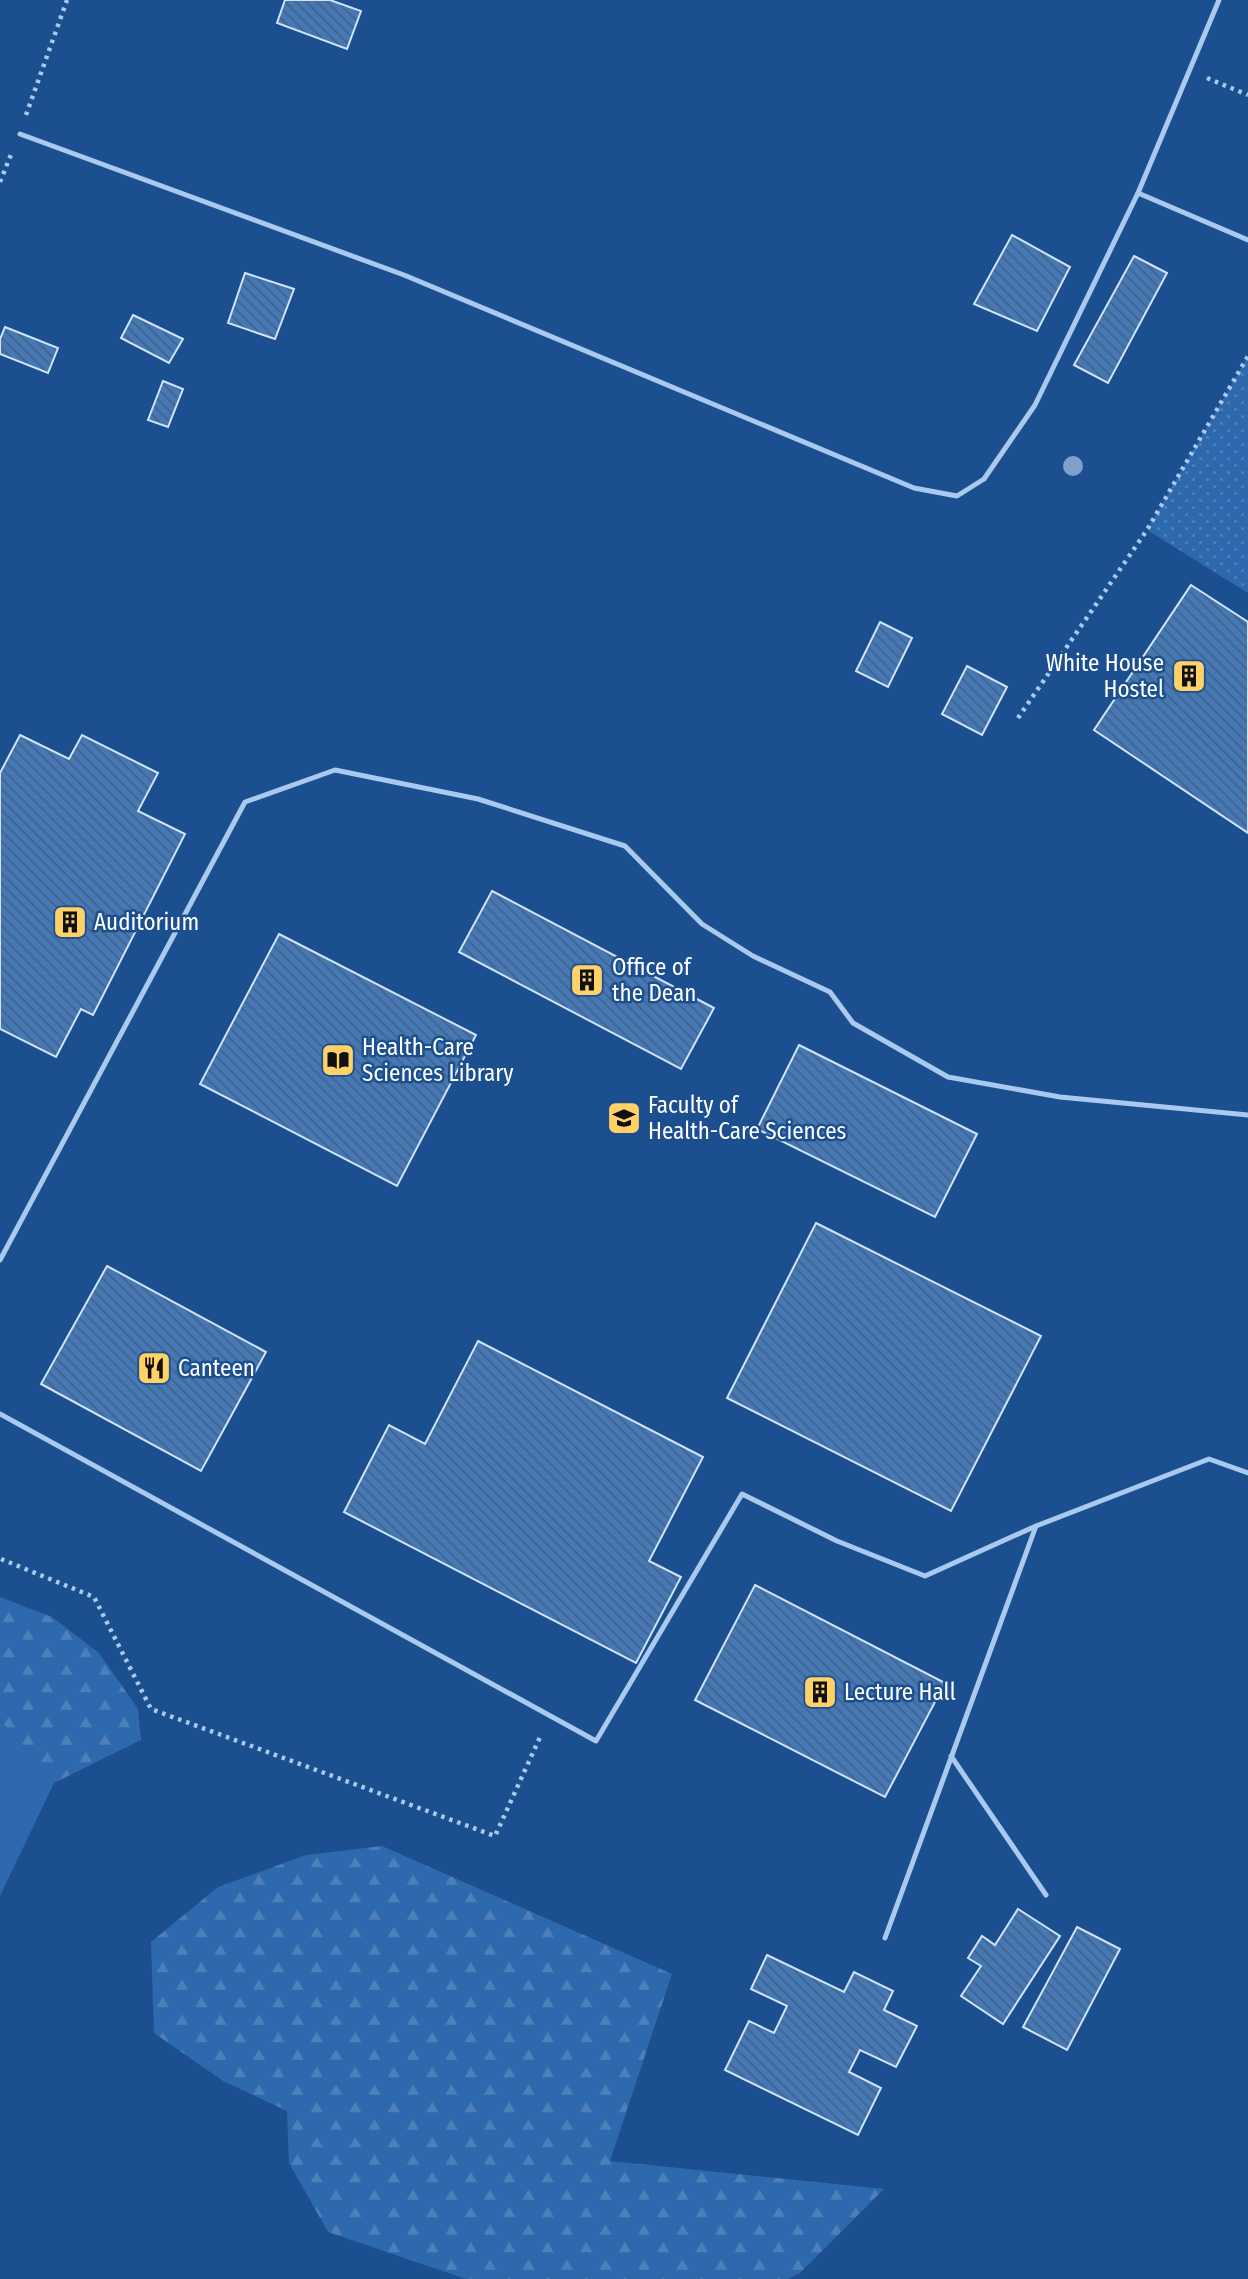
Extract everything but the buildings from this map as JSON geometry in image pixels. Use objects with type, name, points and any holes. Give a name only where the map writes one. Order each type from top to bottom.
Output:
[{"type":"lane","points":[[20,134],[404,275],[914,488],[957,495],[984,479],[1035,405],[1138,193],[1219,0]]},
{"type":"lane","points":[[1138,193],[1248,240]]},
{"type":"lane","points":[[0,1260],[245,802],[335,770],[478,799],[625,846],[702,924],[753,956],[830,992],[853,1023],[948,1077],[1060,1097],[1248,1115]]},
{"type":"lane","points":[[0,1414],[596,1741],[742,1494],[837,1541],[925,1576],[1036,1527],[1209,1459],[1248,1473]]},
{"type":"lane","points":[[885,1938],[1036,1527]]},
{"type":"lane","points":[[951,1756],[1046,1895]]},
{"type":"path","points":[[0,182],[20,134],[67,0]]},
{"type":"path","points":[[1189,70],[1248,95]]},
{"type":"path","points":[[1018,718],[1147,530],[1248,356]]},
{"type":"path","points":[[1,1559],[94,1597],[151,1709],[495,1836],[550,1715]]},
{"type":"green space","points":[[1248,356],[1248,593],[1147,530]]},
{"type":"green space","points":[[0,1597],[52,1617],[99,1653],[138,1709],[141,1740],[54,1783],[0,1720]]},
{"type":"green space","points":[[0,1720],[54,1783],[0,1896]]},
{"type":"green space","points":[[382,1846],[672,1974],[610,2161],[884,2189],[800,2273],[788,2279],[466,2279],[328,2232],[289,2163],[287,2111],[223,2081],[154,2033],[151,1942],[218,1887],[306,1855]]},
{"type":"place","name":"White House Hostel","points":[[1189,676]]},
{"type":"place","name":"Auditorium","points":[[70,922]]},
{"type":"place","name":"Office of the Dean","points":[[587,980]]},
{"type":"place","name":"Health-Care Sciences Library","points":[[338,1060]]},
{"type":"place","name":"Faculty of Health-Care Sciences","points":[[624,1118]]},
{"type":"place","name":"Canteen","points":[[154,1368]]},
{"type":"place","name":"Lecture Hall","points":[[820,1692]]}]
